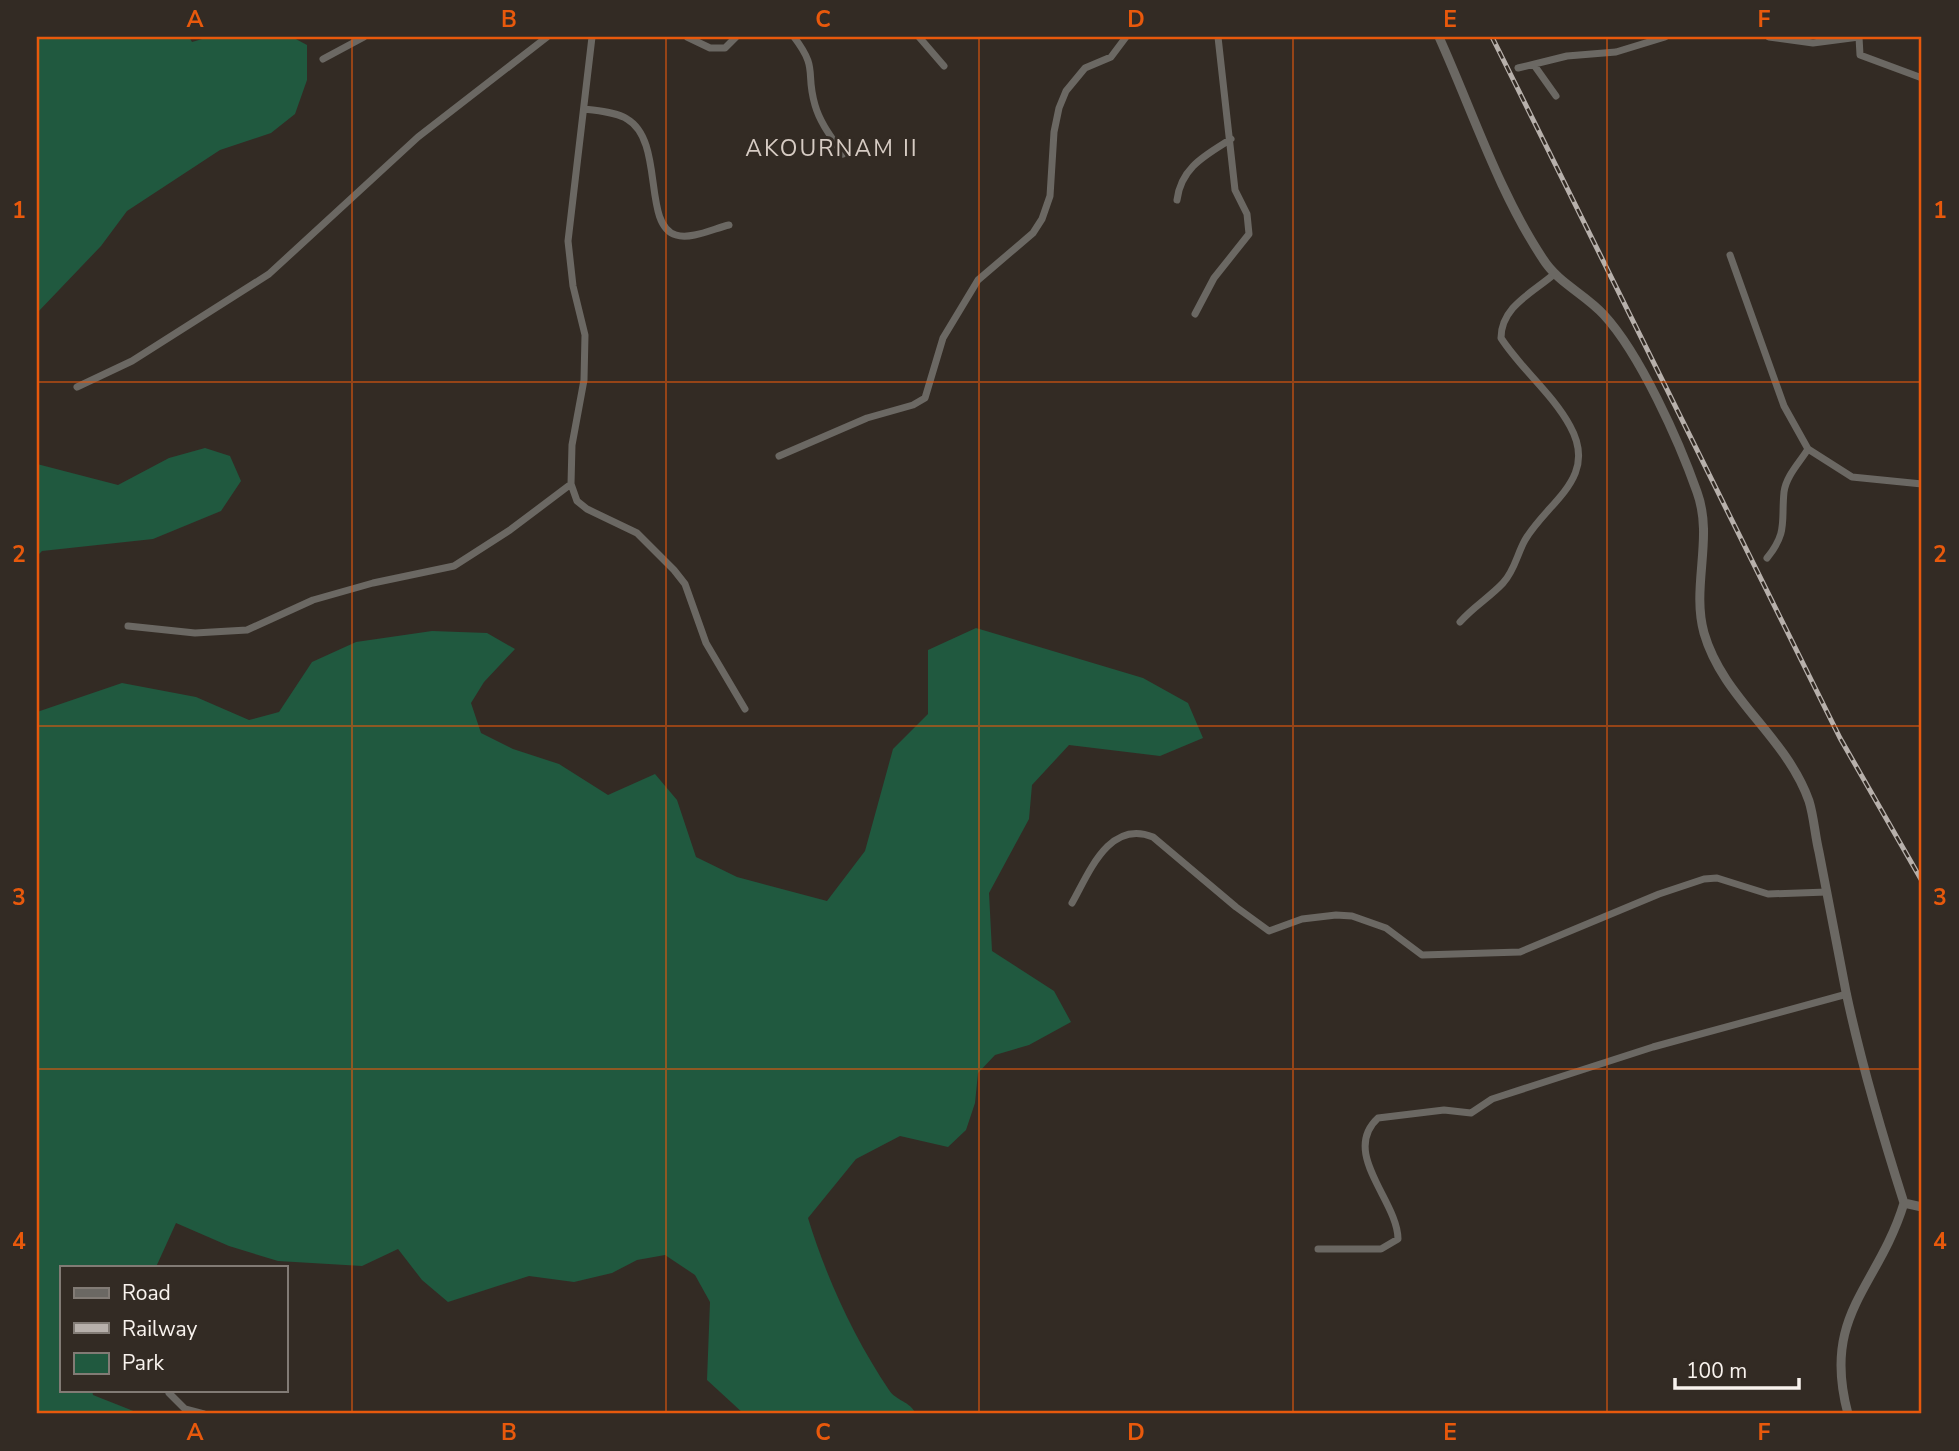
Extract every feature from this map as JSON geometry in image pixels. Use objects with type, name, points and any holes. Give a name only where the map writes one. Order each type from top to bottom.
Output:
[{"type":"street","points":[[323,59],[364,37]]},
{"type":"street","points":[[77,387],[132,361],[269,274],[418,137],[547,37]]},
{"type":"street","points":[[592,37],[568,241],[571,275],[585,335],[584,380],[572,445],[571,484],[577,501],[587,509],[637,533],[685,584],[706,643],[745,709]]},
{"type":"street","points":[[687,37],[717,48],[725,48],[736,37]]},
{"type":"street","points":[[794,37],[810,58],[812,95],[819,118],[843,153]]},
{"type":"street","points":[[919,37],[944,66]]},
{"type":"street","points":[[779,456],[867,418],[925,398],[943,338],[978,280],[1033,233],[1042,219],[1050,196],[1056,120],[1066,91],[1085,68],[1111,57],[1126,37]]},
{"type":"street","points":[[1195,314],[1214,278],[1249,234],[1247,214],[1235,190],[1218,37]]},
{"type":"street","points":[[1440,37],[1503,189],[1553,275],[1583,294],[1606,317],[1626,346],[1665,420],[1698,494],[1703,517],[1699,601],[1705,636],[1732,690],[1770,733],[1800,781],[1810,804],[1846,994],[1866,1080],[1904,1203],[1842,1337],[1839,1367],[1847,1414]]},
{"type":"street","points":[[1518,68],[1567,56],[1616,52],[1665,37]]},
{"type":"street","points":[[1769,37],[1813,43],[1859,37],[1860,55],[1922,78]]},
{"type":"street","points":[[1534,65],[1556,96]]},
{"type":"street","points":[[585,109],[628,119],[638,130],[653,166],[661,222],[670,232],[684,236],[729,225]]},
{"type":"street","points":[[1177,200],[1181,183],[1196,161],[1231,139]]},
{"type":"street","points":[[1730,255],[1784,406],[1808,449],[1852,477],[1922,484]]},
{"type":"street","points":[[1460,622],[1507,578],[1525,540],[1573,482],[1579,464],[1578,446],[1570,425],[1501,338],[1501,327],[1509,310],[1553,275]]},
{"type":"street","points":[[1767,558],[1777,546],[1785,525],[1784,491],[1788,478],[1808,449]]},
{"type":"street","points":[[128,626],[195,634],[247,630],[313,600],[373,583],[454,566],[510,530],[571,484]]},
{"type":"street","points":[[1072,903],[1098,856],[1108,844],[1120,836],[1136,833],[1153,837],[1236,907],[1269,931],[1302,919],[1352,916],[1386,928],[1422,955],[1520,953],[1658,894],[1704,879],[1717,878],[1768,894],[1827,892]]},
{"type":"street","points":[[1318,1249],[1381,1249],[1398,1239],[1395,1224],[1366,1154],[1366,1135],[1378,1118],[1444,1110],[1471,1113],[1492,1099],[1653,1047],[1846,994]]},
{"type":"street","points":[[1904,1203],[1922,1207]]},
{"type":"street","points":[[169,1393],[185,1409],[204,1414]]},
{"type":"green space","points":[[37,37],[189,37],[192,42],[209,37],[292,37],[307,45],[307,80],[295,114],[271,133],[220,150],[127,211],[101,246],[37,313]]},
{"type":"green space","points":[[205,448],[230,456],[241,481],[221,511],[153,539],[42,551],[37,556],[37,464],[118,485],[169,458]]},
{"type":"green space","points":[[976,628],[1143,678],[1188,703],[1203,738],[1160,756],[1069,745],[1032,785],[1029,819],[989,893],[992,951],[1054,991],[1071,1022],[1029,1045],[995,1055],[978,1073],[975,1103],[966,1130],[948,1147],[900,1136],[856,1159],[808,1218],[832,1285],[864,1349],[892,1394],[910,1406],[916,1414],[744,1414],[707,1380],[710,1302],[695,1275],[665,1255],[637,1260],[612,1273],[574,1282],[529,1276],[448,1302],[422,1280],[398,1249],[362,1266],[278,1261],[229,1246],[176,1223],[156,1266],[60,1266],[60,1392],[92,1392],[93,1395],[141,1414],[37,1414],[37,712],[122,683],[196,697],[249,720],[279,712],[312,662],[356,642],[432,631],[487,633],[515,649],[484,682],[471,703],[481,733],[513,749],[559,764],[608,795],[655,774],[677,800],[696,857],[737,877],[827,901],[865,851],[893,749],[928,714],[928,650]]},
{"type":"railway","points":[[1492,37],[1840,738],[1922,881]]},
{"type":"district","name":"AKOURNAM II","points":[[832,148]]}]
